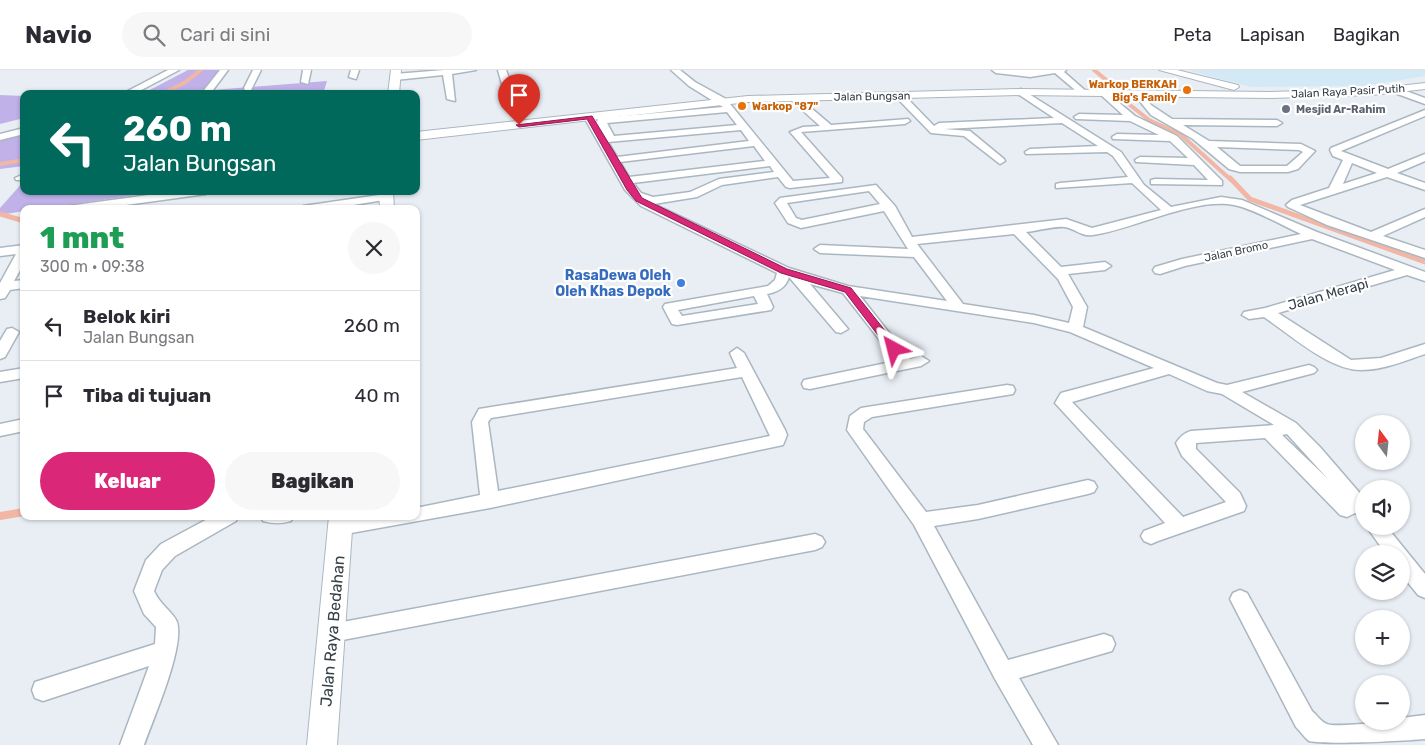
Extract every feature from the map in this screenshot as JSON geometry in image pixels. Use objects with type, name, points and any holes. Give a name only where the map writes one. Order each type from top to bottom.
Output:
[{"type":"street","points":[[137,89],[159,70]]},
{"type":"street","points":[[137,89],[176,70]]},
{"type":"street","points":[[208,90],[224,70]]},
{"type":"street","points":[[248,88],[258,70]]},
{"type":"street","points":[[305,82],[308,70]]},
{"type":"street","points":[[393,90],[395,74],[472,70]]},
{"type":"street","points":[[502,70],[510,95]]},
{"type":"street","points":[[675,70],[692,84],[726,105],[780,174],[788,183],[794,186],[838,180],[799,131],[905,121]]},
{"type":"street","points":[[996,70],[1030,74],[1060,70],[1084,93]]},
{"type":"street","points":[[1164,70],[1270,95]]},
{"type":"street","points":[[448,72],[452,99]]},
{"type":"street","name":"Jalan Raya Pasir Putih","points":[[1270,95],[1395,90],[1425,86]]},
{"type":"street","points":[[1395,90],[1425,101]]},
{"type":"street","points":[[1021,92],[1117,154],[1134,180],[1151,198],[1169,211]]},
{"type":"street","name":"Jalan Bungsan","points":[[420,136],[589,117],[794,98],[1021,92],[1270,95]]},
{"type":"street","points":[[1107,93],[1132,118],[1173,138],[1218,183],[1155,182]]},
{"type":"street","points":[[1133,94],[1147,108],[1205,144],[1233,167],[1247,170],[1288,170],[1294,167],[1310,151],[1301,147],[1205,144]]},
{"type":"street","points":[[900,96],[934,131],[967,133],[1000,161]]},
{"type":"street","points":[[794,98],[828,127]]},
{"type":"street","points":[[726,105],[601,121],[632,180],[646,199],[651,201],[692,195],[723,181],[780,174]]},
{"type":"street","points":[[1425,113],[1334,150],[1337,154],[1349,159],[1425,187]]},
{"type":"street","points":[[589,117],[631,190],[639,199],[790,273],[848,290],[1034,319],[1075,330],[1169,370],[1213,387],[1227,390],[1290,427],[1314,451],[1355,511]]},
{"type":"street","points":[[1079,117],[1132,118]]},
{"type":"street","points":[[938,126],[1065,120]]},
{"type":"street","points":[[1170,122],[1277,123]]},
{"type":"street","points":[[610,139],[743,126]]},
{"type":"street","points":[[0,137],[20,132]]},
{"type":"street","points":[[1117,137],[1173,138]]},
{"type":"street","points":[[621,159],[756,143]]},
{"type":"street","points":[[1030,152],[1110,149]]},
{"type":"street","points":[[1425,157],[1388,173],[1292,205],[1305,214],[1374,235],[1425,254]]},
{"type":"street","points":[[1334,190],[1349,159]]},
{"type":"street","points":[[1140,160],[1199,162]]},
{"type":"street","points":[[632,180],[772,163]]},
{"type":"street","points":[[1060,186],[1134,180]]},
{"type":"street","points":[[889,206],[801,224],[792,220],[781,203],[784,200],[872,187],[889,206],[909,242],[958,306]]},
{"type":"street","points":[[121,205],[182,195]]},
{"type":"street","points":[[337,205],[386,199]]},
{"type":"street","points":[[909,242],[1066,223],[1086,232],[1092,232],[1139,221],[1198,202],[1230,200],[1249,206],[1314,235],[1425,277]]},
{"type":"street","points":[[1374,235],[1425,213]]},
{"type":"street","points":[[1017,230],[1060,271],[1080,307],[1075,330]]},
{"type":"street","name":"Jalan Bromo","points":[[1160,270],[1182,263],[1314,235]]},
{"type":"street","points":[[820,249],[918,253]]},
{"type":"street","points":[[0,252],[20,250]]},
{"type":"street","points":[[1,290],[20,257]]},
{"type":"street","points":[[1060,271],[1105,266]]},
{"type":"street","name":"Jalan Merapi","points":[[1249,315],[1267,312],[1406,271]]},
{"type":"street","points":[[759,292],[766,307],[677,321],[670,307],[772,289],[790,273]]},
{"type":"street","points":[[790,273],[841,329]]},
{"type":"street","points":[[1,290],[20,285]]},
{"type":"street","points":[[810,384],[913,362],[848,290]]},
{"type":"street","points":[[1267,312],[1350,366],[1367,365],[1425,349]]},
{"type":"street","points":[[0,354],[12,332]]},
{"type":"street","points":[[420,514],[777,441],[779,435],[777,430],[737,353]]},
{"type":"street","points":[[1169,370],[1067,397],[1063,403],[1179,526]]},
{"type":"street","points":[[1227,390],[1309,370]]},
{"type":"street","points":[[490,501],[480,422],[485,413],[747,371]]},
{"type":"street","points":[[0,377],[20,374]]},
{"type":"street","points":[[1007,390],[867,412],[856,420],[855,430],[920,520],[1003,672],[1046,745]]},
{"type":"street","points":[[0,430],[20,427]]},
{"type":"street","points":[[1151,536],[1237,506],[1234,498],[1188,452],[1185,443],[1191,437],[1269,432],[1290,427]]},
{"type":"street","points":[[1269,432],[1355,511]]},
{"type":"street","points":[[920,520],[978,512],[1088,487]]},
{"type":"street","points":[[132,745],[166,651],[166,624],[151,608],[144,591],[153,566],[168,550],[221,520]]},
{"type":"street","points":[[341,522],[364,520]]},
{"type":"street","name":"Jalan Raya Bedahan","points":[[322,745],[341,522]]},
{"type":"street","points":[[1382,535],[1390,545]]},
{"type":"street","points":[[332,633],[815,542]]},
{"type":"street","points":[[1410,568],[1423,582]]},
{"type":"street","points":[[1240,599],[1304,719],[1318,733],[1334,738],[1425,727]]},
{"type":"street","points":[[1003,672],[1104,644]]},
{"type":"street","points":[[43,690],[166,651]]},
{"type":"shaded area","points":[[188,70],[226,70],[213,90],[150,90]]},
{"type":"shaded area","points":[[1187,70],[1425,70],[1425,76],[1365,86],[1251,87]]},
{"type":"shaded area","points":[[327,81],[324,90],[213,90]]},
{"type":"shaded area","points":[[0,95],[20,96],[20,119],[0,124]]},
{"type":"shaded area","points":[[20,135],[20,166],[0,169],[0,140]]},
{"type":"shaded area","points":[[20,186],[20,195],[135,195],[68,205],[20,205],[20,212],[0,215],[0,208]]},
{"type":"waterway","points":[[170,90],[184,83],[201,70]]},
{"type":"waterway","points":[[1094,70],[1115,87],[1125,101],[1149,120],[1180,134],[1231,180]]},
{"type":"waterway","points":[[0,164],[20,161]]},
{"type":"waterway","points":[[1230,178],[1250,199],[1425,262]]},
{"type":"waterway","points":[[0,214],[20,220]]},
{"type":"waterway","points":[[0,516],[20,513]]},
{"type":"place","name":"Warkop BERKAH Big's Family","points":[[1187,90]]},
{"type":"place","name":"Warkop \"87\"","points":[[742,106]]},
{"type":"place","name":"Mesjid Ar-Rahim","points":[[1286,109]]},
{"type":"place","name":"RasaDewa Oleh Oleh Khas Depok","points":[[681,283]]},
{"type":"route","points":[[519,125],[589,117],[631,190],[645,204],[784,271],[848,290],[894,349]]}]
